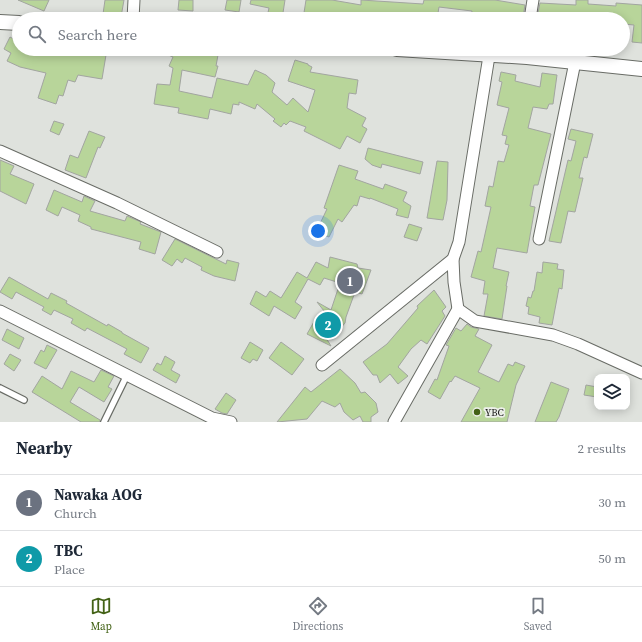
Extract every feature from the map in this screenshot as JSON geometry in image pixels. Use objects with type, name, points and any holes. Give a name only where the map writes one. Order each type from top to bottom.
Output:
[{"type":"street","points":[[133,12],[134,0]]},
{"type":"street","points":[[531,12],[534,0]]},
{"type":"street","points":[[0,22],[12,23]]},
{"type":"street","points":[[394,422],[458,309],[454,282],[453,259],[459,242],[489,56]]},
{"type":"street","points":[[543,56],[575,62],[642,69]]},
{"type":"street","points":[[539,239],[575,62]]},
{"type":"street","points":[[0,151],[117,203],[217,252]]},
{"type":"street","points":[[322,365],[453,259]]},
{"type":"street","points":[[458,309],[475,321],[553,335],[642,373]]},
{"type":"street","points":[[0,311],[211,420],[231,422]]},
{"type":"lane","points":[[104,422],[126,375]]},
{"type":"lane","points":[[0,388],[24,400]]},
{"type":"building","points":[[18,0],[49,0],[44,11]]},
{"type":"building","points":[[105,0],[124,0],[122,12],[103,12]]},
{"type":"building","points":[[179,0],[193,0],[193,11],[178,10]]},
{"type":"building","points":[[227,0],[241,0],[239,12],[225,10]]},
{"type":"building","points":[[251,0],[285,0],[283,12],[268,12],[269,8],[250,4]]},
{"type":"building","points":[[306,0],[332,0],[361,5],[361,0],[423,4],[424,0],[495,0],[525,5],[524,12],[472,12],[439,7],[438,12],[304,12]]},
{"type":"building","points":[[576,0],[588,0],[588,4],[616,6],[616,3],[642,5],[642,43],[632,42],[634,25],[630,25],[630,12],[538,12],[540,3],[576,5]]},
{"type":"building","points":[[10,37],[12,38],[12,56],[106,56],[102,79],[78,75],[75,82],[68,80],[63,96],[59,95],[56,104],[38,98],[46,73],[20,67],[7,61],[11,53],[4,49]]},
{"type":"building","points":[[171,56],[218,56],[216,66],[218,66],[215,77],[182,70],[179,91],[212,98],[217,78],[248,85],[255,70],[266,75],[275,83],[272,92],[287,105],[293,98],[308,112],[315,90],[288,81],[295,60],[308,64],[312,67],[310,72],[358,80],[356,94],[349,93],[347,108],[366,118],[362,126],[367,129],[360,143],[347,136],[340,149],[304,131],[306,127],[290,121],[286,125],[284,123],[281,127],[273,121],[275,119],[257,104],[255,109],[239,102],[239,105],[233,104],[231,114],[210,109],[208,119],[178,113],[179,108],[154,104],[157,84],[170,85],[173,68],[169,66],[173,57]]},
{"type":"building","points":[[501,72],[516,75],[515,81],[540,87],[542,73],[557,75],[553,104],[549,104],[547,109],[533,107],[528,128],[551,134],[538,185],[534,185],[530,206],[535,207],[527,253],[497,248],[493,268],[509,272],[502,319],[484,316],[488,294],[483,294],[485,281],[471,277],[478,251],[481,252],[491,207],[485,206],[489,186],[493,187],[498,161],[504,162],[509,145],[505,144],[507,136],[502,135],[509,108],[497,105],[502,82],[499,81]]},
{"type":"building","points":[[54,121],[64,124],[59,135],[50,131]]},
{"type":"building","points":[[571,129],[593,134],[587,158],[584,157],[579,178],[583,178],[575,212],[568,211],[561,243],[549,241],[568,160],[571,161],[576,141],[568,139]]},
{"type":"building","points":[[89,131],[105,137],[100,148],[98,147],[86,178],[65,170],[70,155],[78,158]]},
{"type":"building","points":[[368,148],[423,162],[420,174],[382,164],[381,168],[372,165],[365,159]]},
{"type":"building","points":[[0,160],[14,166],[10,174],[34,184],[26,204],[0,191]]},
{"type":"building","points":[[437,161],[448,162],[447,200],[443,220],[427,218]]},
{"type":"building","points":[[339,165],[358,171],[355,179],[383,189],[385,184],[407,192],[403,201],[411,206],[408,218],[396,215],[398,209],[370,198],[360,196],[357,206],[354,205],[342,222],[338,219],[329,237],[316,232],[327,209],[324,208]]},
{"type":"building","points":[[54,190],[82,202],[84,196],[95,201],[90,211],[125,221],[127,216],[141,222],[140,224],[161,232],[155,254],[139,249],[141,242],[91,229],[91,227],[78,221],[80,215],[62,207],[58,216],[46,210]]},
{"type":"building","points":[[409,224],[422,228],[417,241],[404,237]]},
{"type":"building","points":[[175,239],[226,264],[227,260],[239,263],[235,281],[214,276],[201,270],[202,267],[185,258],[182,263],[177,259],[172,266],[162,260]]},
{"type":"building","points":[[330,257],[357,264],[358,268],[371,270],[362,294],[355,292],[345,323],[339,330],[317,302],[331,310],[340,283],[324,278],[320,285],[308,279],[295,302],[302,307],[295,319],[274,306],[269,316],[250,304],[256,291],[266,297],[270,291],[281,298],[297,272],[307,278],[316,262],[328,268]]},
{"type":"building","points":[[543,262],[558,264],[557,269],[564,270],[562,289],[559,288],[552,325],[539,323],[540,317],[528,314],[529,307],[526,306],[528,297],[531,298],[534,291],[537,272],[542,273]]},
{"type":"building","points":[[9,277],[48,299],[51,293],[67,301],[66,303],[107,326],[108,324],[149,348],[141,363],[124,354],[127,349],[87,328],[85,331],[71,323],[73,319],[54,310],[51,315],[42,310],[44,307],[16,292],[12,299],[0,292]]},
{"type":"building","points":[[434,290],[446,307],[442,311],[445,316],[427,344],[421,340],[411,349],[398,367],[408,376],[398,384],[390,374],[380,383],[377,375],[373,375],[363,362],[387,344],[418,308],[417,306]]},
{"type":"building","points":[[315,320],[331,346],[307,334]]},
{"type":"building","points":[[467,324],[471,327],[479,329],[475,336],[492,345],[478,372],[499,382],[508,364],[513,366],[515,362],[525,366],[516,385],[507,422],[461,422],[480,388],[455,376],[451,382],[450,381],[440,399],[428,392],[435,379],[437,380],[449,346],[446,345],[456,328],[461,331]]},
{"type":"building","points":[[7,329],[24,338],[19,349],[2,340]]},
{"type":"building","points":[[250,342],[263,350],[257,361],[253,359],[250,363],[241,358]]},
{"type":"building","points":[[281,342],[304,359],[292,375],[269,358]]},
{"type":"building","points":[[47,345],[57,350],[46,369],[34,363],[41,350],[44,352]]},
{"type":"building","points":[[10,354],[21,360],[14,371],[4,364]]},
{"type":"building","points":[[165,356],[175,362],[171,370],[180,375],[176,383],[153,370],[157,363],[161,365]]},
{"type":"building","points":[[340,369],[355,383],[361,393],[365,392],[376,403],[378,412],[371,417],[371,422],[363,422],[360,416],[353,420],[344,412],[340,403],[335,407],[322,401],[307,419],[277,422],[305,387],[311,392]]},
{"type":"building","points":[[101,370],[114,376],[108,387],[112,389],[104,402],[79,387],[70,402],[100,420],[100,422],[81,422],[32,392],[42,376],[62,389],[71,371],[94,382]]},
{"type":"building","points":[[551,382],[569,389],[559,417],[556,422],[535,422]]},
{"type":"building","points":[[586,385],[594,386],[594,397],[584,395]]},
{"type":"building","points":[[226,393],[236,400],[227,414],[215,409]]},
{"type":"place","name":"Nawaka AOG","points":[[350,281]]},
{"type":"place","name":"TBC","points":[[328,325]]},
{"type":"place","name":"YBC","points":[[477,412]]}]
